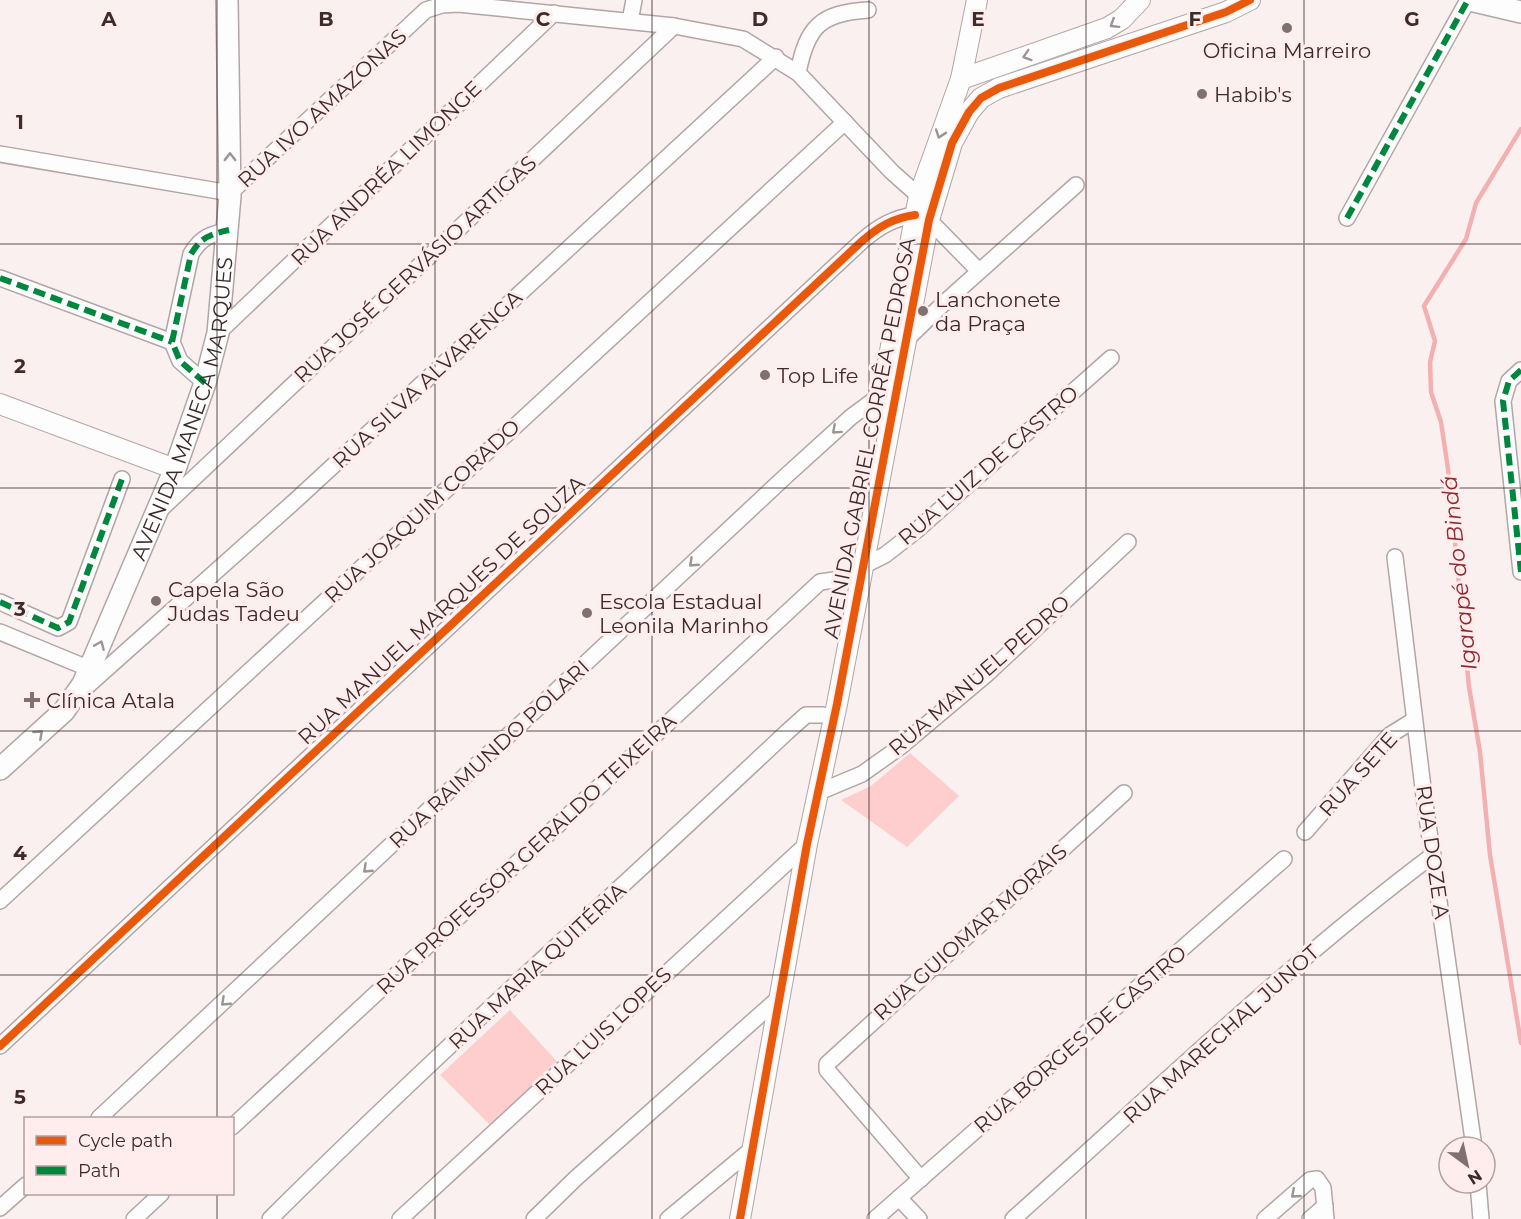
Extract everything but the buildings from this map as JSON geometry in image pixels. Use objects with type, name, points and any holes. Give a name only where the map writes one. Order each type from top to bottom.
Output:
[{"type":"main road","name":"AVENIDA MANECA MARQUES","points":[[0,769],[64,711],[75,697],[90,669],[175,469],[205,383],[218,333],[229,230],[227,0]]},
{"type":"main road","points":[[1469,0],[1521,12]]},
{"type":"street","points":[[630,21],[634,0]]},
{"type":"street","name":"AVENIDA GABRIEL CORRÊA PEDROSA","points":[[740,1219],[807,844],[819,792],[882,394],[921,210],[961,79],[978,0]]},
{"type":"street","points":[[961,79],[1107,28],[1122,19],[1140,0]]},
{"type":"street","name":"AVENIDA GABRIEL CORRÊA PEDROSA","points":[[819,792],[814,715],[854,572],[905,341],[921,210],[952,143],[969,112],[981,98],[999,88],[1226,12],[1250,0]]},
{"type":"street","points":[[1347,218],[1469,0]]},
{"type":"street","name":"RUA IVO AMAZONAS","points":[[230,194],[426,10],[458,3],[674,26],[743,39],[776,57],[798,73],[892,172],[921,210],[980,271]]},
{"type":"street","points":[[798,73],[803,48],[822,20],[846,12],[868,10]]},
{"type":"street","name":"RUA ANDRÉA LIMONGE","points":[[218,333],[554,13]]},
{"type":"street","name":"RUA JOSÉ GERVÁSIO ARTIGAS","points":[[157,513],[674,26]]},
{"type":"street","name":"RUA SILVA ALVARENGA","points":[[75,697],[296,500],[776,57]]},
{"type":"street","name":"RUA JOAQUIM CORADO","points":[[0,901],[845,122]]},
{"type":"street","points":[[0,154],[230,194]]},
{"type":"street","points":[[905,341],[1076,185]]},
{"type":"street","name":"RUA MANUEL MARQUES DE SOUZA","points":[[0,1046],[861,242],[885,224],[921,210]]},
{"type":"street","points":[[205,383],[180,360],[172,342],[191,254],[197,243],[208,234],[229,230]]},
{"type":"street","points":[[0,278],[172,342]]},
{"type":"street","name":"RUA LUIZ DE CASTRO","points":[[820,582],[854,572],[885,555],[917,530],[1111,358]]},
{"type":"street","points":[[1521,370],[1509,381],[1503,401],[1519,535],[1521,572]]},
{"type":"street","name":"RUA RAIMUNDO POLARI","points":[[101,1117],[797,465],[851,417],[882,394]]},
{"type":"street","points":[[0,404],[175,469]]},
{"type":"street","points":[[0,602],[58,628],[69,622],[122,479]]},
{"type":"street","name":"RUA MANUEL PEDRO","points":[[819,792],[862,774],[900,747],[988,673],[1128,542]]},
{"type":"street","name":"RUA DOZE A","points":[[1395,557],[1414,720],[1472,1135]]},
{"type":"street","name":"RUA PROFESSOR GERALDO TEIXEIRA","points":[[234,1125],[820,582]]},
{"type":"street","points":[[0,632],[90,669]]},
{"type":"street","name":"RUA MARIA QUITÉRIA","points":[[270,1219],[377,1112],[814,715]]},
{"type":"street","name":"RUA SETE","points":[[1305,832],[1390,735],[1414,720]]},
{"type":"street","name":"RUA GUIOMAR MORAIS","points":[[921,1179],[827,1070],[831,1058],[1124,793]]},
{"type":"street","name":"RUA LUIS LOPES","points":[[400,1219],[807,844]]},
{"type":"street","name":"RUA MARECHAL JUNOT","points":[[1013,1219],[1300,962],[1383,892],[1433,855]]},
{"type":"street","name":"RUA BORGES DE CASTRO","points":[[875,1219],[1284,859]]},
{"type":"street","points":[[534,1219],[576,1178],[780,997]]},
{"type":"street","points":[[668,1219],[752,1149]]},
{"type":"street","points":[[1265,1219],[1310,1180],[1317,1179],[1323,1188],[1326,1212],[1310,1219]]},
{"type":"street","points":[[0,1208],[24,1187]]},
{"type":"street","points":[[134,1219],[160,1195]]},
{"type":"street","points":[[1479,1195],[1481,1219]]},
{"type":"street","points":[[899,1198],[919,1219]]},
{"type":"shaded area","points":[[910,753],[959,796],[907,847],[841,800],[871,786]]},
{"type":"shaded area","points":[[510,1010],[562,1067],[494,1129],[440,1075]]},
{"type":"waterway","name":"Igarapé do Bindá","points":[[1521,129],[1476,203],[1466,239],[1424,306],[1435,341],[1430,362],[1431,392],[1441,422],[1448,469],[1469,687],[1480,752],[1490,855],[1521,1043]]},
{"type":"marked path","points":[[1347,218],[1468,0]]},
{"type":"marked path","points":[[205,383],[180,361],[172,342],[191,254],[207,237],[229,230]]},
{"type":"marked path","points":[[0,278],[172,342]]},
{"type":"marked path","points":[[1521,370],[1509,381],[1503,401],[1521,572]]},
{"type":"marked path","points":[[0,602],[58,628],[69,622],[122,479]]},
{"type":"cycle path","points":[[740,1219],[807,844],[837,704],[929,220],[952,143],[969,112],[981,98],[999,88],[1226,12],[1250,0]]},
{"type":"cycle path","points":[[0,1046],[861,242],[886,224],[915,215]]},
{"type":"place","name":"Oficina Marreiro","points":[[1287,28]]},
{"type":"place","name":"Habib's","points":[[1202,94]]},
{"type":"place","name":"Lanchonete da Praça","points":[[923,311]]},
{"type":"place","name":"Top Life","points":[[765,375]]},
{"type":"place","name":"Capela São Judas Tadeu","points":[[156,601]]},
{"type":"place","name":"Escola Estadual Leonila Marinho","points":[[587,613]]},
{"type":"place","name":"Clínica Atala","points":[[32,700]]}]
